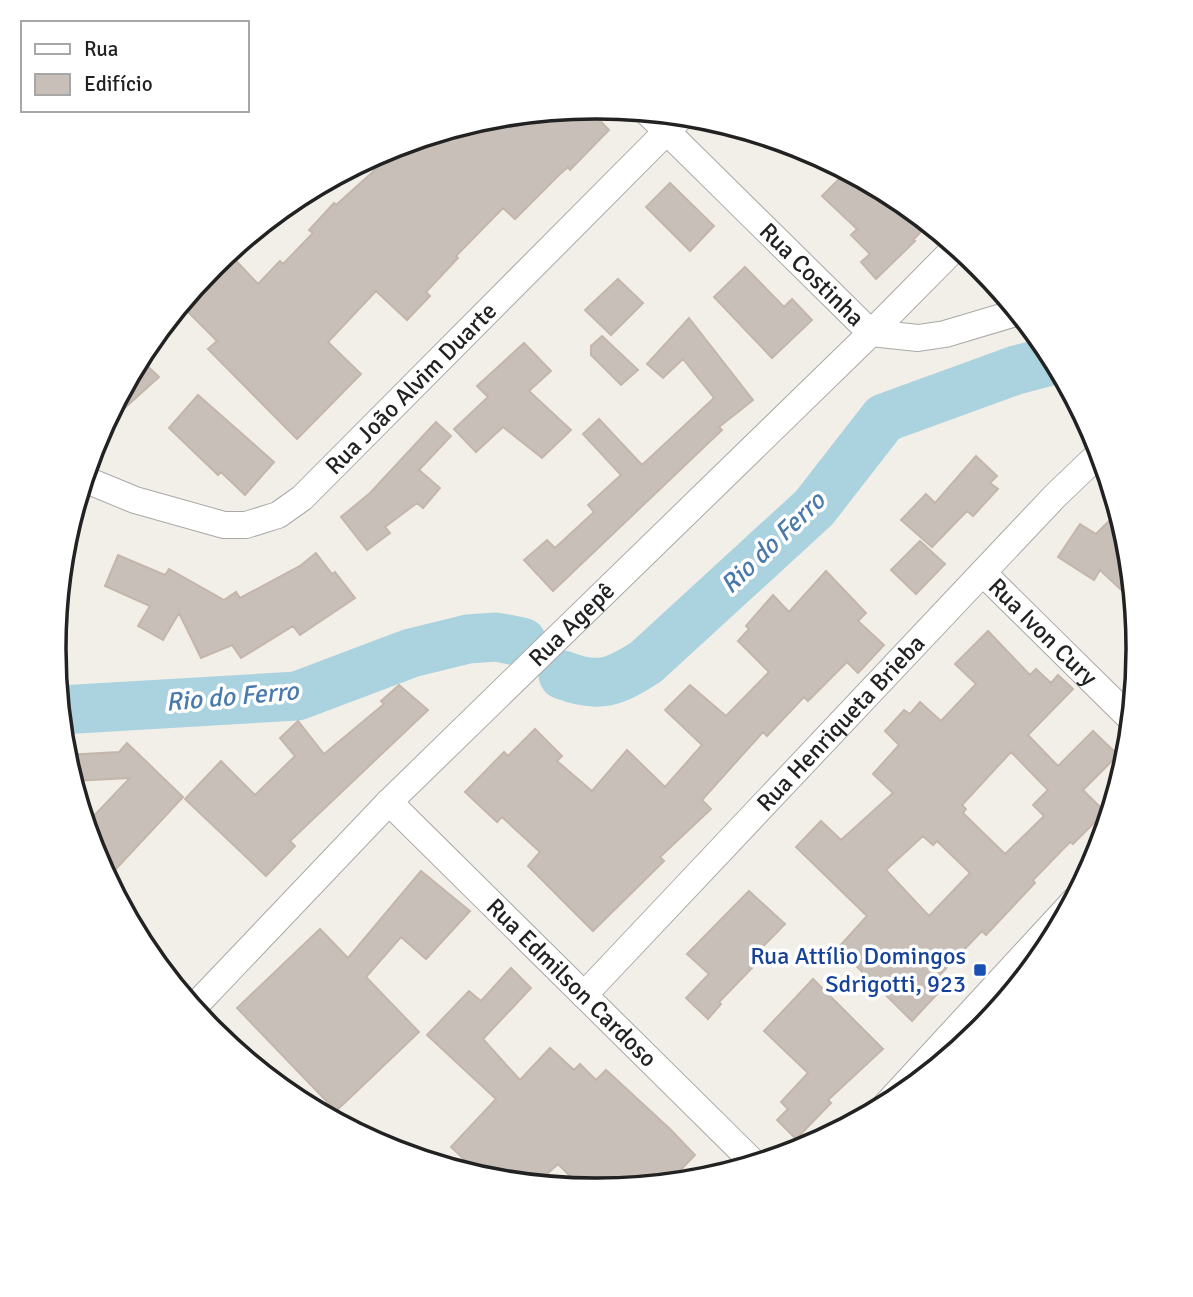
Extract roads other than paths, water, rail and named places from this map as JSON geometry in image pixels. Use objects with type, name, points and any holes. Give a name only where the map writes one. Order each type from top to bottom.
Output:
[{"type":"street","name":"Rua João Alvim Duarte","points":[[94,483],[135,500],[224,525],[246,524],[278,515],[302,498],[673,124]]},
{"type":"street","name":"Rua Costinha","points":[[676,125],[871,333],[918,338],[1008,315]]},
{"type":"street","name":"Rua Agepê","points":[[200,1000],[389,802],[950,253]]},
{"type":"street","name":"Rua Henriqueta Brieba","points":[[584,996],[1055,496],[1092,461]]},
{"type":"street","name":"Rua Ivon Cury","points":[[983,573],[1123,711]]},
{"type":"street","name":"Rua Edmilson Cardoso","points":[[389,802],[747,1156]]},
{"type":"street","points":[[923,1066],[1040,938]]},
{"type":"waterway","name":"Rio do Ferro","points":[[563,675],[587,682],[606,681],[616,679],[646,662],[814,508],[884,418],[1016,370],[1043,363]]},
{"type":"waterway","name":"Rio do Ferro","points":[[70,709],[297,696],[411,653],[468,639],[496,637],[522,642]]},
{"type":"place","name":"Rua Attílio Domingos Sdrigotti, 923","points":[[980,970]]}]
